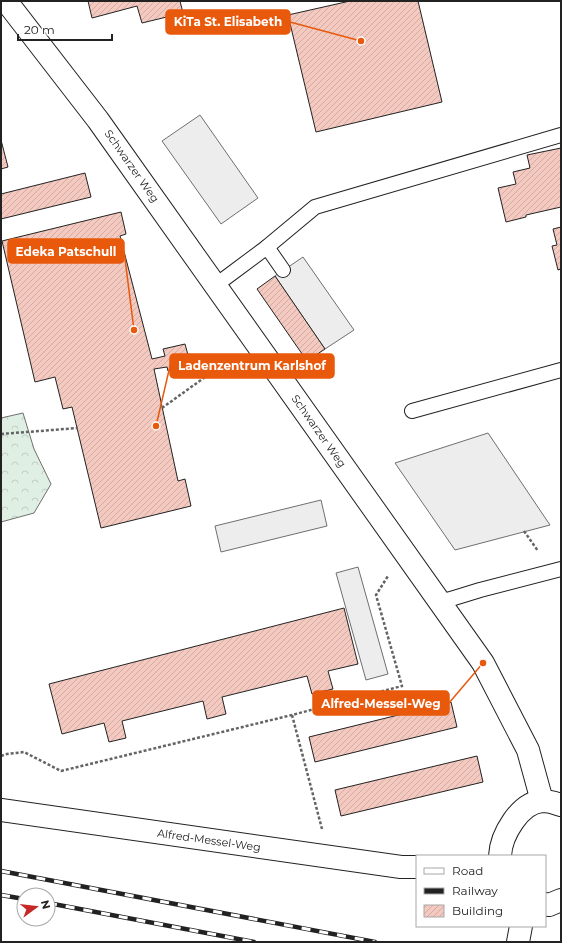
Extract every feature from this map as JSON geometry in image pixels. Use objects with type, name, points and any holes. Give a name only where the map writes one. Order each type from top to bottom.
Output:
[{"type":"street","name":"Schwarzer Weg","points":[[6,1],[98,120],[483,663],[525,743],[551,803],[532,804],[523,808],[505,835],[500,855]]},
{"type":"street","name":"Alfred-Messel-Weg","points":[[1,810],[416,868]]},
{"type":"street","points":[[546,904],[561,900]]},
{"type":"lane","points":[[216,285],[267,247],[315,207],[561,135]]},
{"type":"lane","points":[[267,247],[283,270]]},
{"type":"lane","points":[[412,411],[561,370]]},
{"type":"lane","points":[[440,602],[561,569]]},
{"type":"path","points":[[162,408],[235,356]]},
{"type":"path","points":[[1,434],[78,428]]},
{"type":"path","points":[[1,756],[24,752],[61,772],[292,715],[402,686],[376,595],[388,576]]},
{"type":"path","points":[[292,715],[329,857]]},
{"type":"green space","points":[[23,413],[34,449],[51,484],[34,513],[1,522],[1,418]]},
{"type":"shaded area","points":[[200,115],[258,198],[221,224],[162,141]]},
{"type":"shaded area","points":[[303,257],[354,330],[325,349],[275,276]]},
{"type":"shaded area","points":[[488,433],[550,525],[455,550],[395,463]]},
{"type":"shaded area","points":[[321,500],[327,526],[221,552],[215,526]]},
{"type":"shaded area","points":[[358,567],[388,674],[366,680],[336,573]]},
{"type":"building","points":[[88,1],[180,1],[183,13],[142,23],[137,6],[92,18]]},
{"type":"building","points":[[350,1],[418,1],[442,102],[316,132],[288,15]]},
{"type":"building","points":[[1,140],[8,167],[1,169]]},
{"type":"building","points":[[561,148],[561,207],[526,215],[526,217],[506,222],[498,188],[516,184],[513,172],[530,168],[527,155]]},
{"type":"building","points":[[85,173],[91,197],[1,219],[1,194]]},
{"type":"building","points":[[121,212],[126,234],[120,236],[152,359],[165,356],[163,349],[185,344],[191,366],[168,371],[167,367],[154,369],[178,481],[185,479],[191,506],[101,528],[72,407],[63,409],[55,377],[35,382],[2,241]]},
{"type":"building","points":[[561,227],[561,269],[558,270],[552,246],[557,245],[553,229]]},
{"type":"building","points":[[275,276],[325,349],[307,361],[257,289]]},
{"type":"building","points":[[344,608],[358,664],[328,671],[333,689],[312,694],[307,676],[222,697],[226,714],[207,719],[203,701],[122,721],[126,738],[109,742],[104,723],[62,734],[49,684]]},
{"type":"building","points":[[451,702],[457,727],[315,762],[309,737]]},
{"type":"building","points":[[477,756],[483,782],[341,816],[335,790]]},
{"type":"railway","points":[[1,871],[375,942]]},
{"type":"railway","points":[[1,895],[16,898]]},
{"type":"railway","points":[[56,905],[254,942]]},
{"type":"place","name":"KiTa St. Elisabeth","points":[[361,41]]},
{"type":"place","name":"Edeka Patschull","points":[[134,330]]},
{"type":"place","name":"Ladenzentrum Karlshof","points":[[156,426]]},
{"type":"place","name":"Alfred-Messel-Weg","points":[[483,663]]}]
